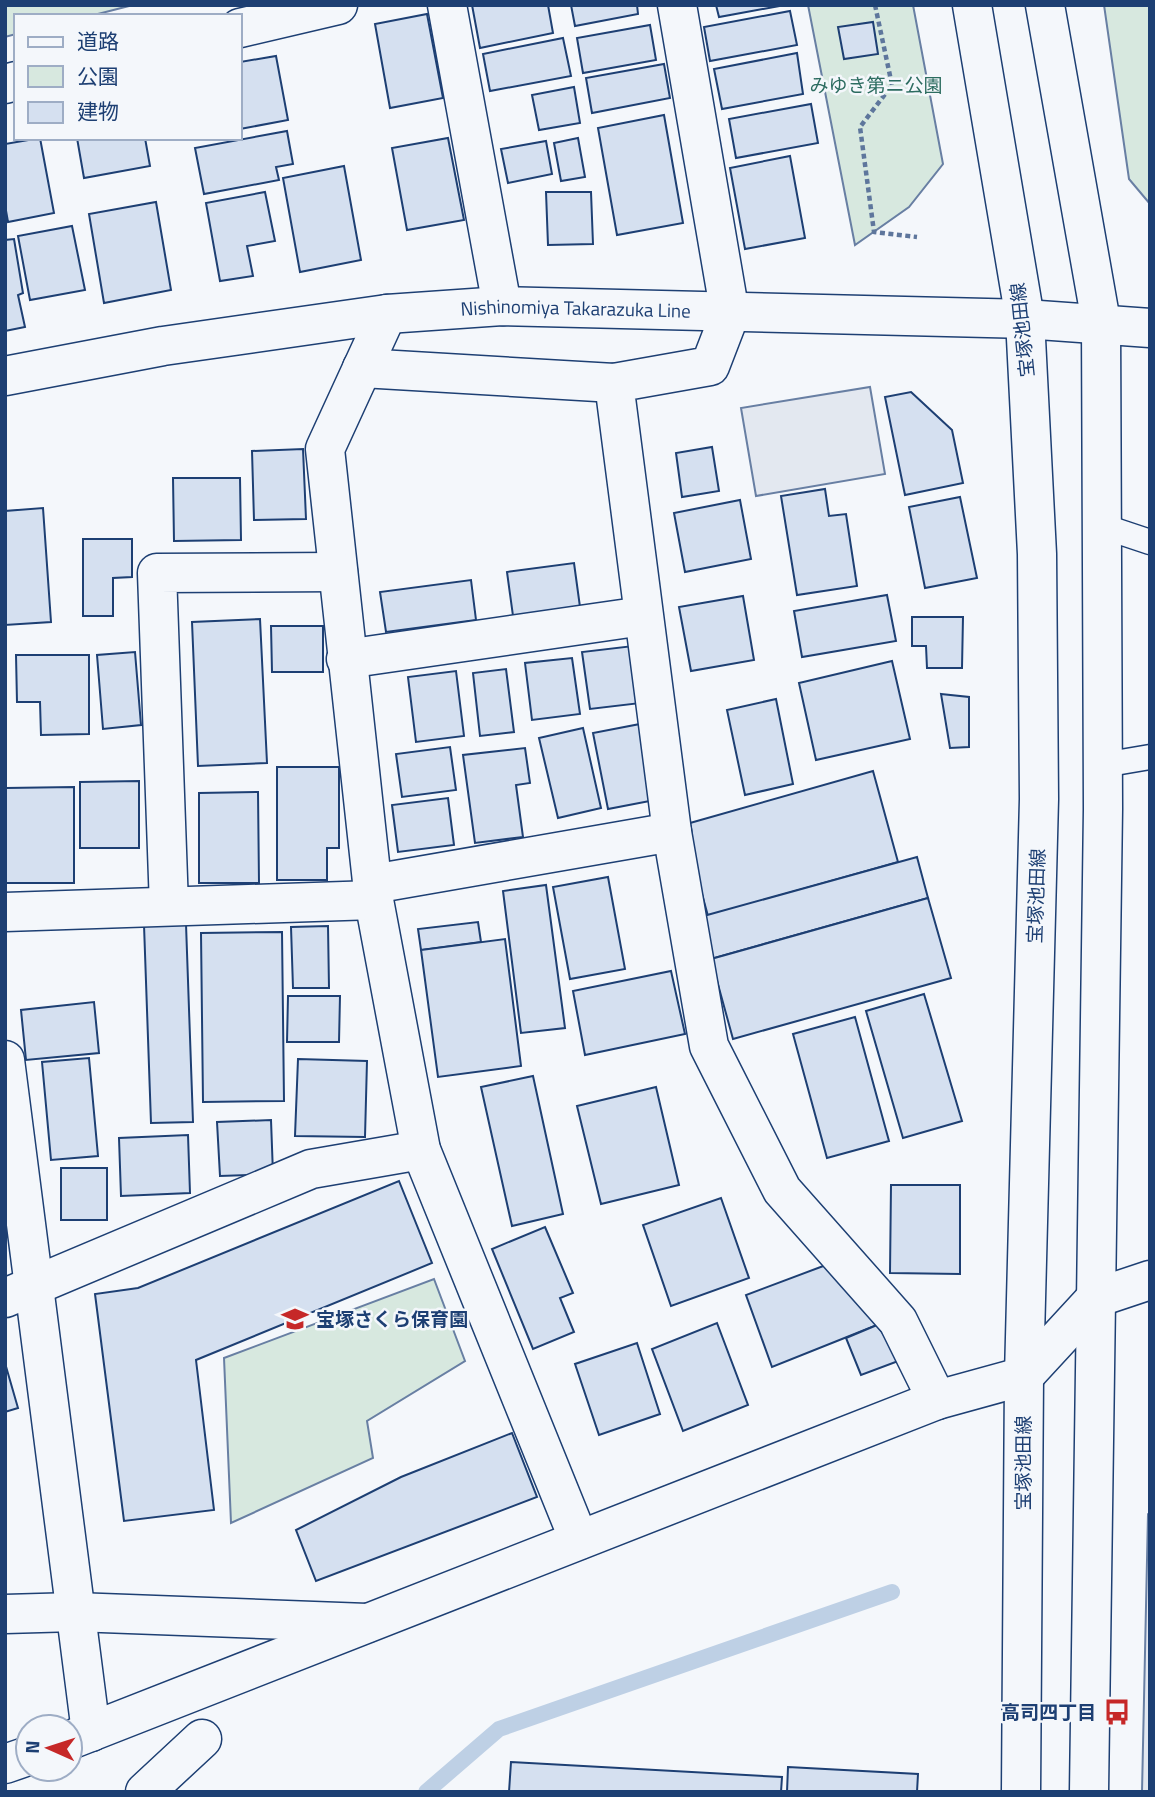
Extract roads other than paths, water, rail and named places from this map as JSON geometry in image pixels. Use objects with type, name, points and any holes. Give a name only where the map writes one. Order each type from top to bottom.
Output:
[{"type":"street","points":[[242,29],[338,5]]},
{"type":"street","points":[[447,5],[502,306]]},
{"type":"street","points":[[362,368],[614,383],[710,366],[730,314],[677,5]]},
{"type":"street","name":"宝塚池田線","points":[[972,5],[1025,319],[1037,554],[1039,799],[1024,1376],[1021,1792]]},
{"type":"street","points":[[1045,5],[1101,322],[1103,765],[1089,1792]]},
{"type":"street","name":"Nishinomiya Takarazuka Line","points":[[5,376],[163,346],[387,314],[502,306],[730,314],[1025,319],[1101,322],[1150,328]]},
{"type":"street","points":[[387,314],[325,449],[346,659],[374,892],[421,1150],[579,1540]]},
{"type":"street","points":[[614,383],[672,832],[709,1046],[782,1190],[898,1321],[937,1400]]},
{"type":"street","points":[[169,906],[158,573],[338,572]]},
{"type":"street","points":[[346,659],[643,616]]},
{"type":"street","points":[[5,912],[169,906],[374,892],[672,832]]},
{"type":"street","points":[[5,1060],[19,1292],[75,1612],[79,1713]]},
{"type":"street","points":[[19,1292],[311,1169],[421,1150]]},
{"type":"street","points":[[84,1734],[937,1400],[1024,1376],[1096,1298],[1150,1280]]},
{"type":"street","points":[[5,1614],[75,1612],[367,1623]]},
{"type":"street","points":[[145,1792],[202,1739]]},
{"type":"lane","points":[[1102,526],[1150,542]]},
{"type":"lane","points":[[1103,765],[1150,757]]},
{"type":"waterway","points":[[426,1792],[499,1729],[892,1592]]},
{"type":"place","name":"宝塚さくら保育園","points":[[295,1319]]},
{"type":"place","name":"高司四丁目","points":[[1117,1712]]},
{"type":"park label","name":"みゆき第ニ公園","points":[[876,85]]}]
